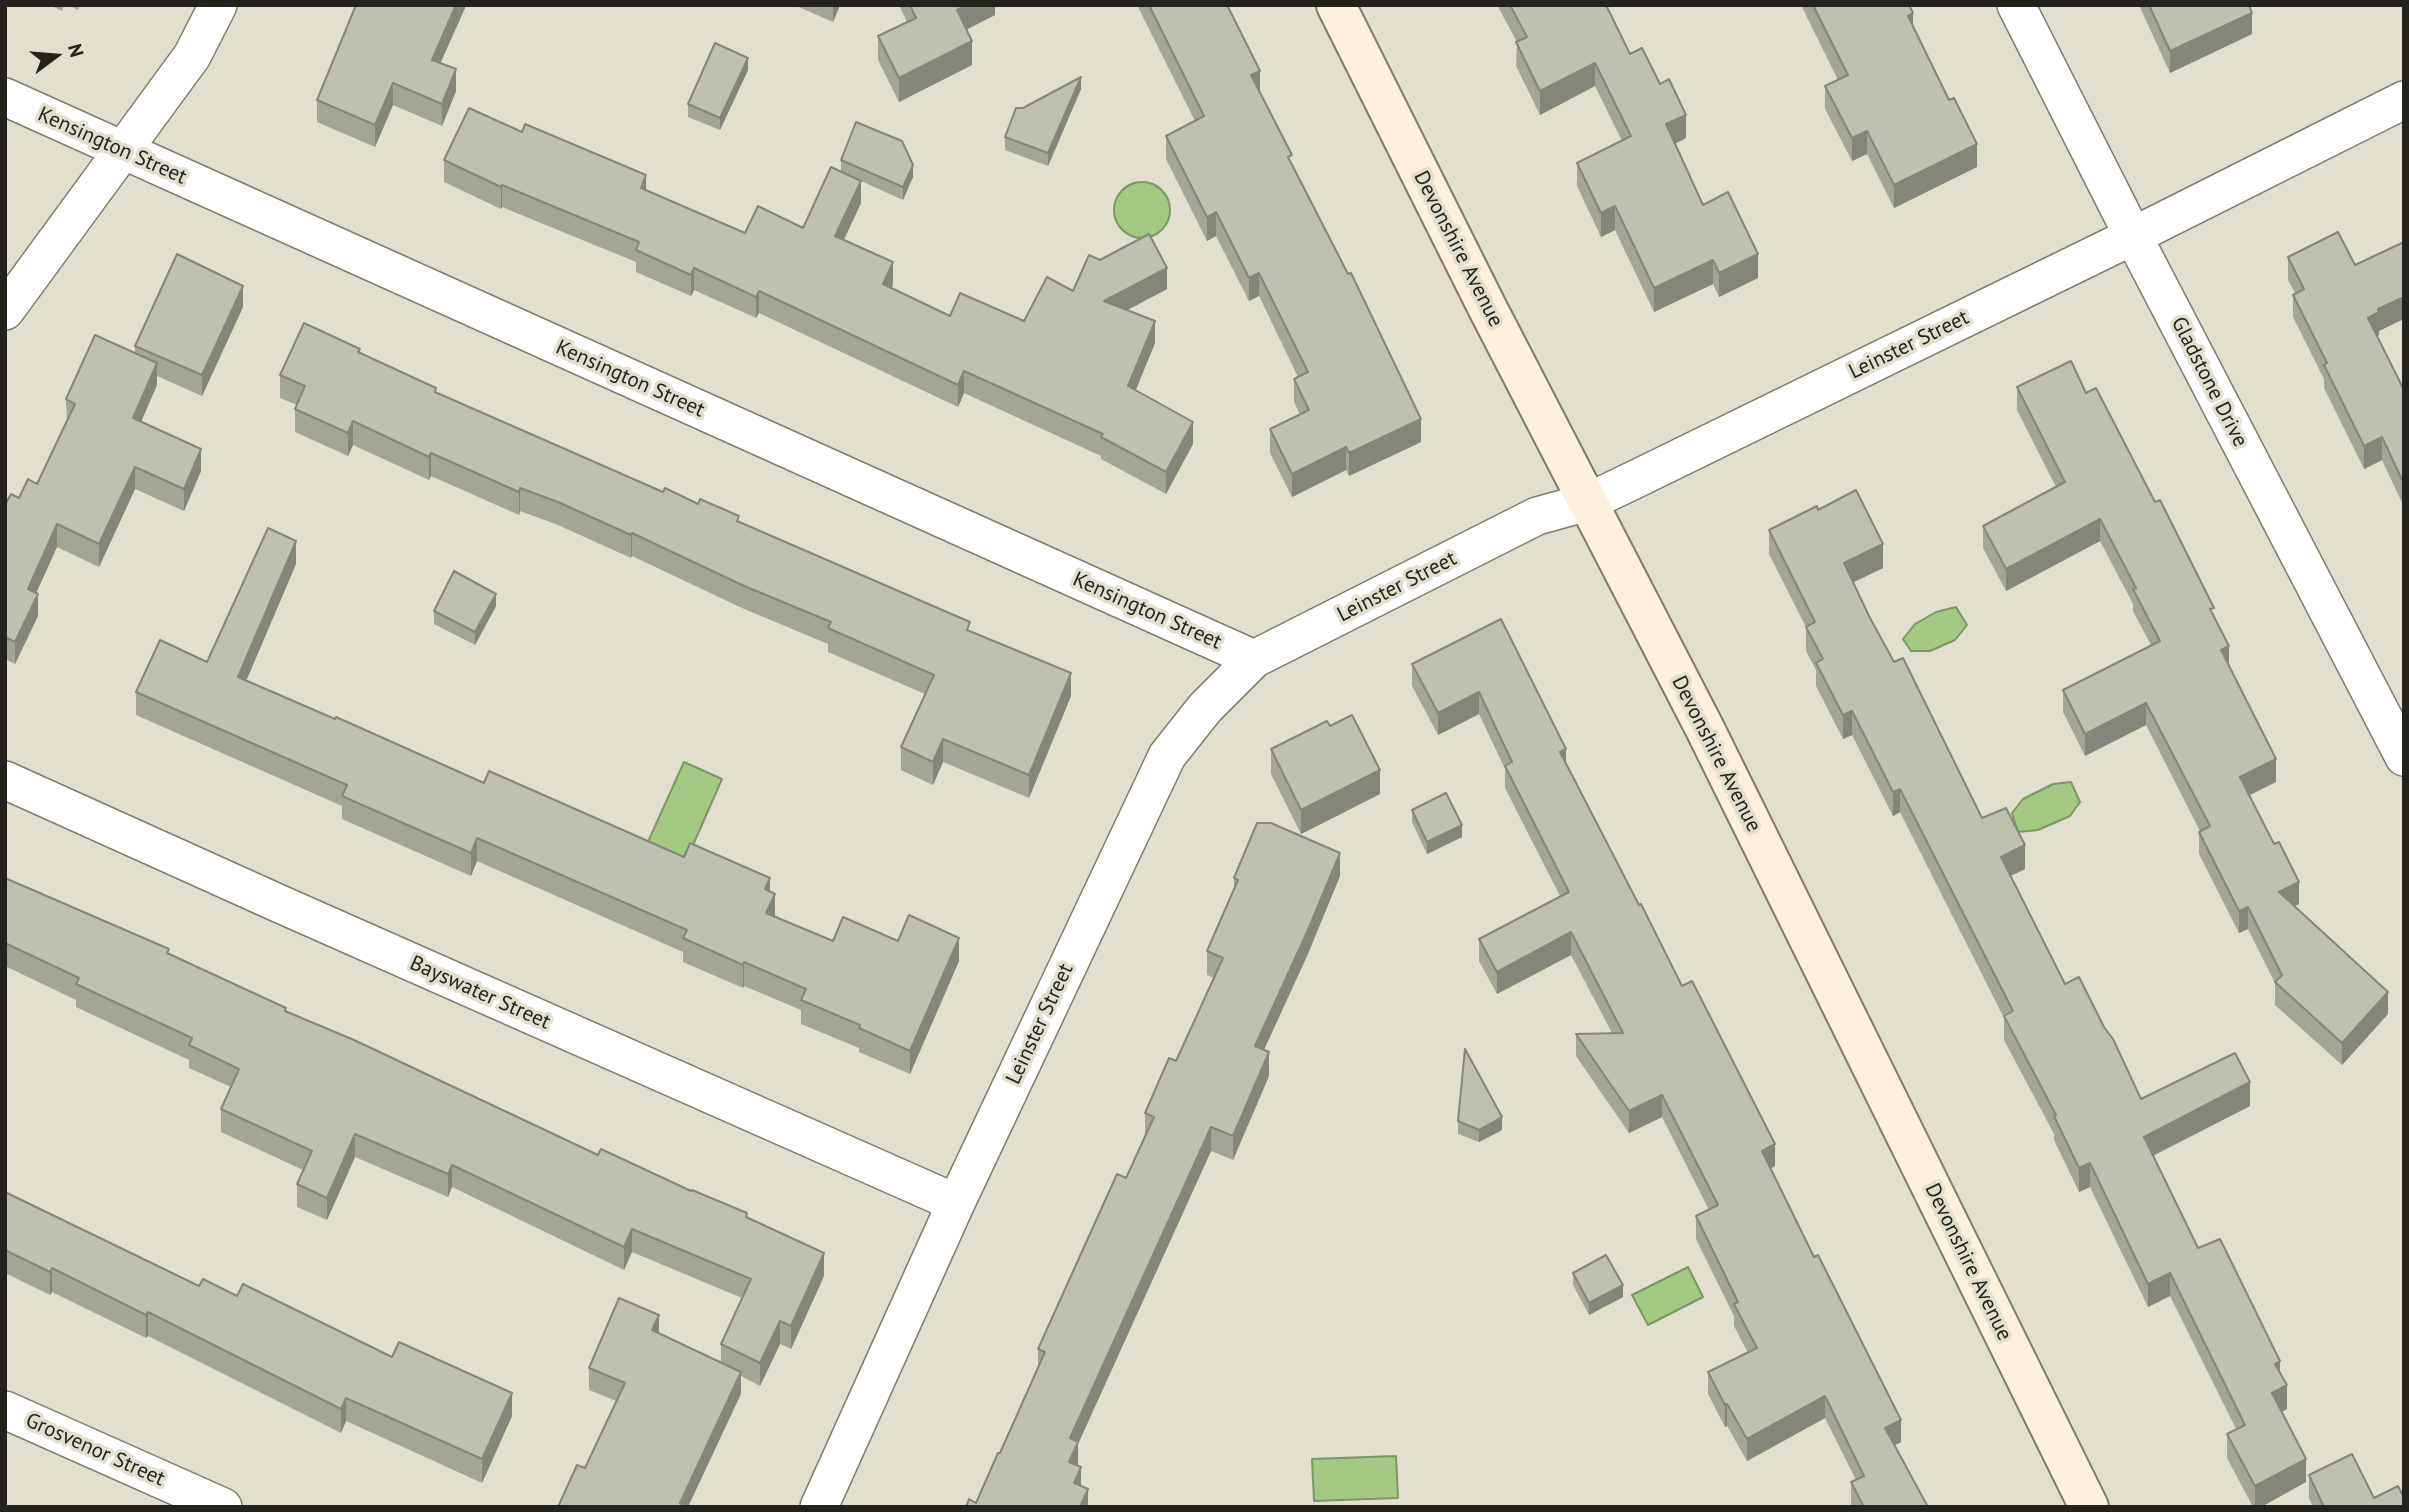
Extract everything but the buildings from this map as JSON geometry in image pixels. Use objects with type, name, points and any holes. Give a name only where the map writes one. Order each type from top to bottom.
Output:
[{"type":"main road","name":"Devonshire Avenue","points":[[1336,5],[1482,298],[1705,729],[2089,1507]]},
{"type":"street","points":[[5,311],[192,56],[218,5]]},
{"type":"street","name":"Gladstone Drive","points":[[2016,5],[2404,757]]},
{"type":"street","name":"Kensington Street","points":[[5,97],[1254,659]]},
{"type":"street","name":"Leinster Street","points":[[819,1507],[956,1203],[1167,755],[1205,708],[1254,659],[1536,516],[1588,502],[2133,236],[2404,100]]},
{"type":"street","name":"Bayswater Street","points":[[5,780],[956,1203]]},
{"type":"street","name":"Grosvenor Street","points":[[5,1410],[223,1507]]},
{"type":"shaded area","points":[[1142,182],[1153,184],[1162,190],[1168,199],[1168,221],[1162,230],[1153,236],[1142,238],[1131,236],[1122,230],[1116,221],[1114,210],[1116,199],[1122,190],[1131,184]]},
{"type":"shaded area","points":[[1956,607],[1967,625],[1955,640],[1930,651],[1911,651],[1903,639],[1915,624],[1936,612]]},
{"type":"shaded area","points":[[684,762],[722,779],[686,861],[647,844]]},
{"type":"shaded area","points":[[2071,782],[2080,802],[2070,816],[2038,830],[2018,832],[2012,813],[2023,799],[2053,784]]},
{"type":"shaded area","points":[[1688,1267],[1703,1297],[1648,1325],[1632,1295]]},
{"type":"shaded area","points":[[1396,1456],[1398,1498],[1314,1501],[1312,1459]]}]
